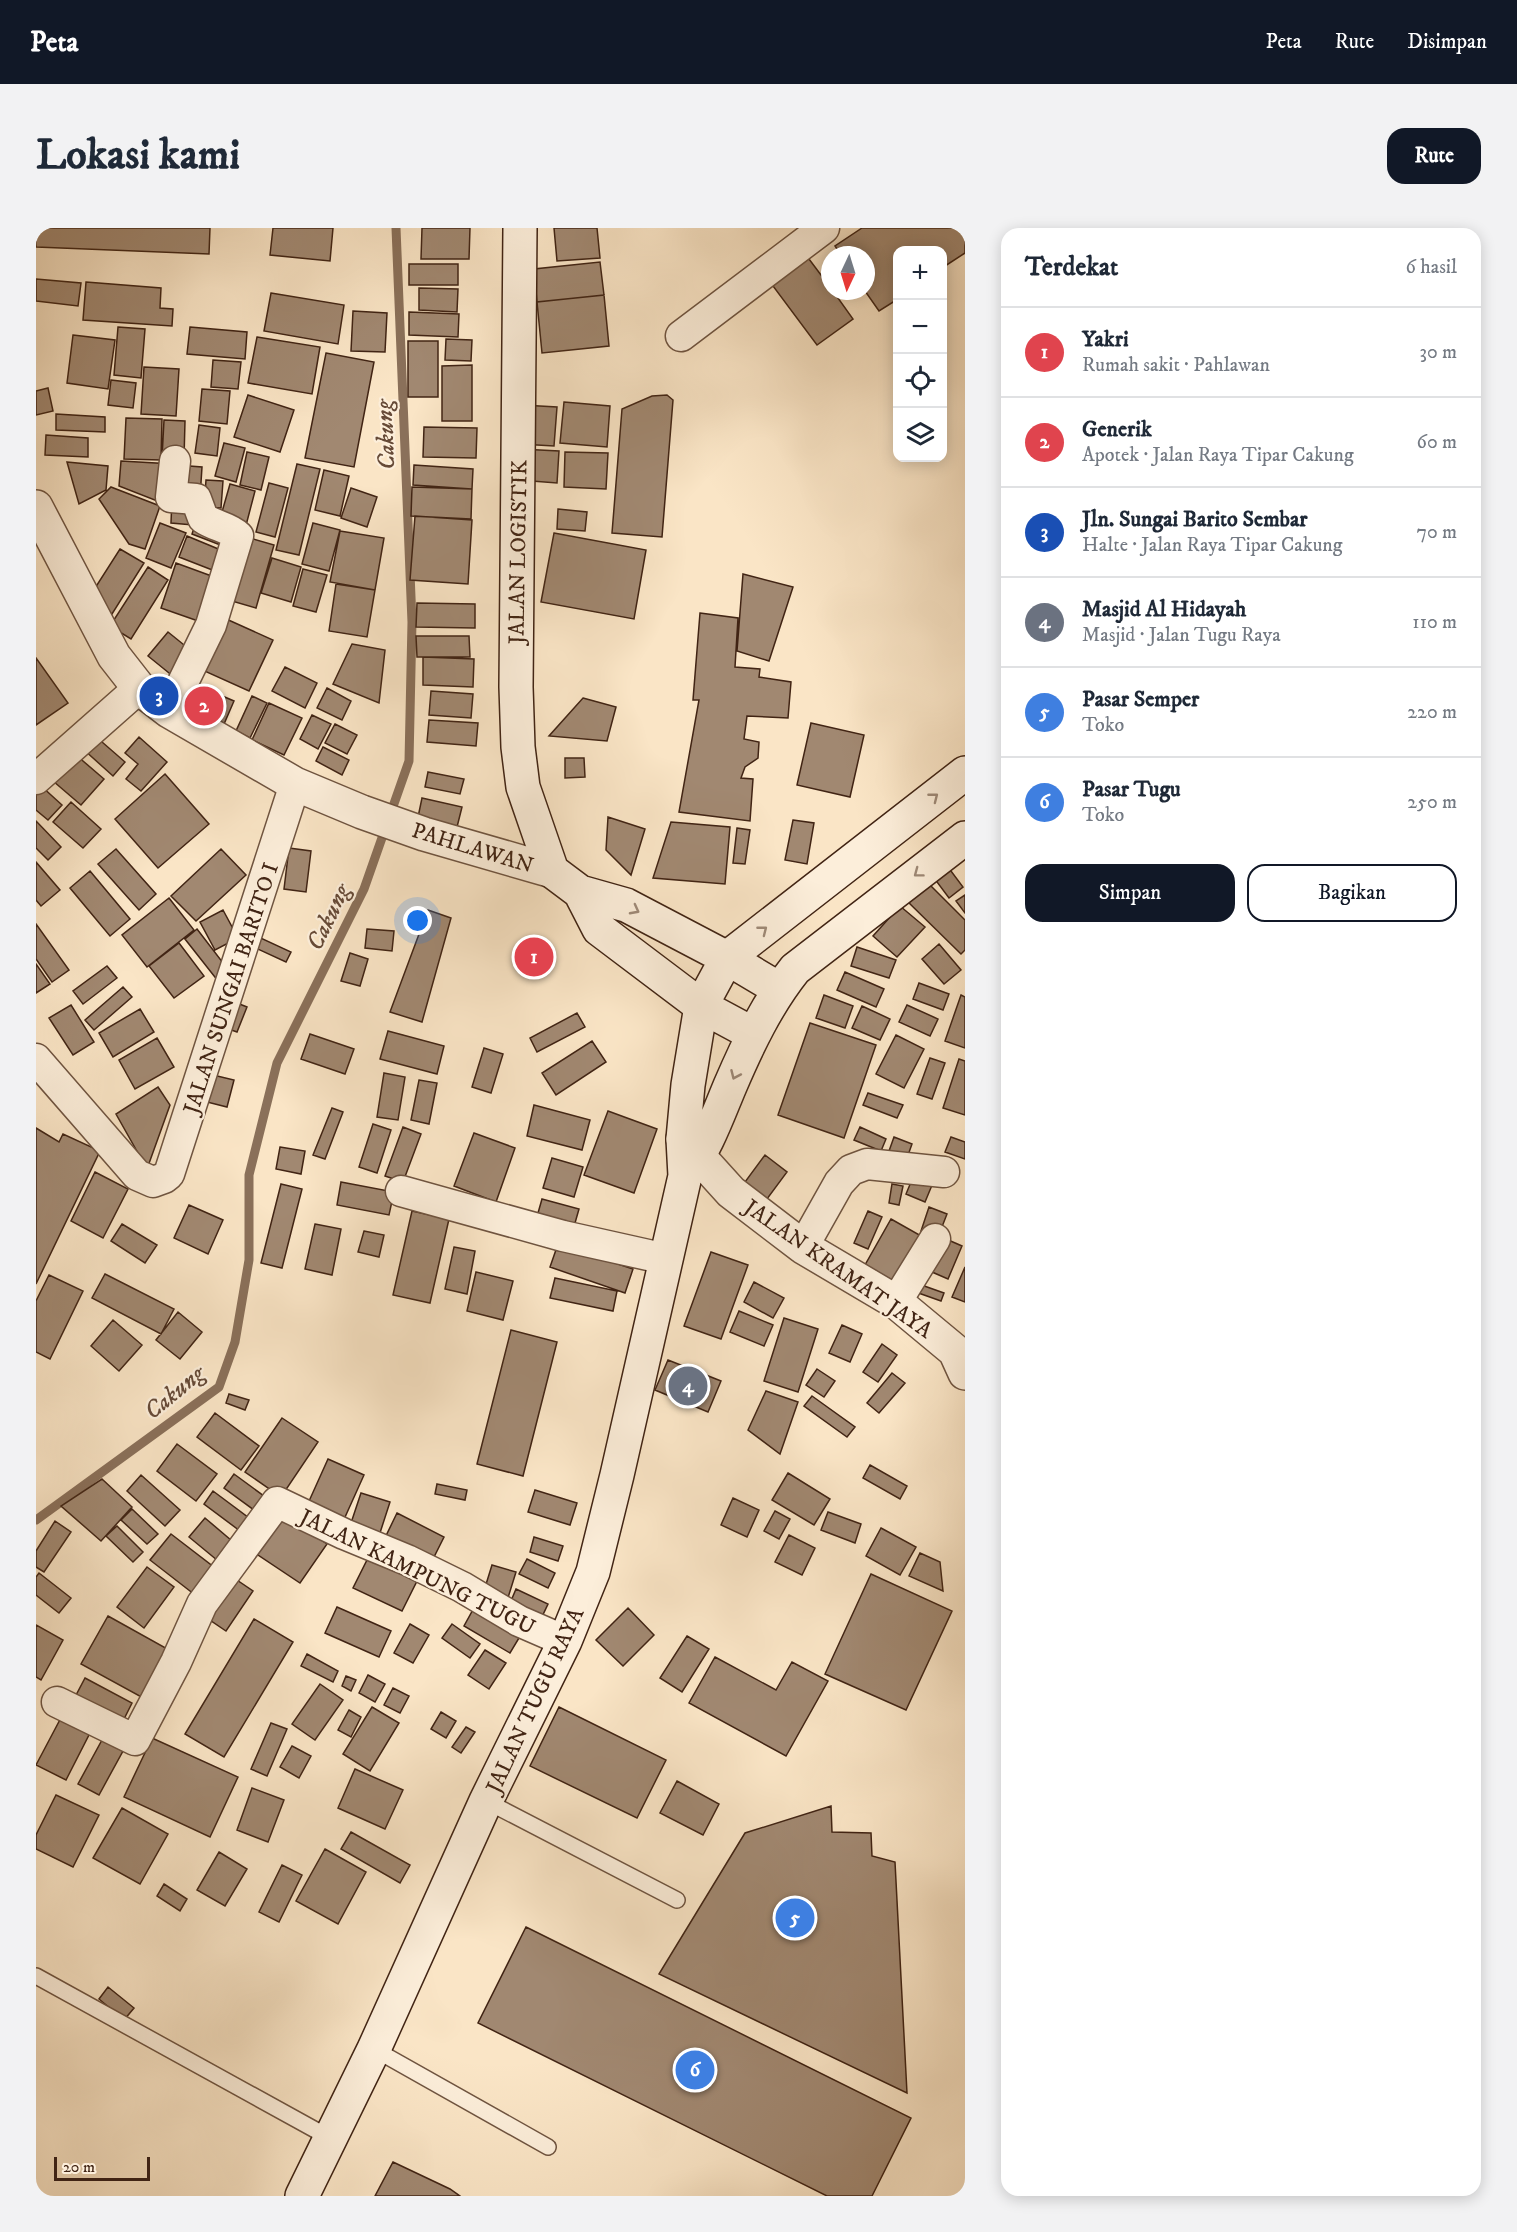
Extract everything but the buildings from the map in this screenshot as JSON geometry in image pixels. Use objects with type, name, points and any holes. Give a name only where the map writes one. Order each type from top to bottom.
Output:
[{"type":"main road","name":"JALAN LOGISTIK","points":[[520,228],[516,675],[518,747],[523,787],[552,871]]},
{"type":"main road","name":"PAHLAWAN","points":[[36,507],[114,656],[139,688],[169,711],[295,784],[362,812],[424,834],[552,871],[580,892],[626,905],[727,958],[779,989]]},
{"type":"main road","points":[[689,1157],[688,1084],[701,1006],[727,958],[965,773]]},
{"type":"main road","points":[[689,1157],[779,989],[804,962],[965,838]]},
{"type":"main road","name":"PAHLAWAN","points":[[580,892],[599,929],[701,1006],[753,1034]]},
{"type":"main road","name":"JALAN KRAMAT JAYA","points":[[689,1157],[803,1246],[896,1302],[955,1351],[964,1368]]},
{"type":"main road","name":"JALAN TUGU RAYA","points":[[302,2196],[374,2049],[486,1801],[565,1641],[593,1572],[689,1157]]},
{"type":"street","points":[[681,336],[824,228]]},
{"type":"street","points":[[169,711],[211,625],[238,536],[203,518],[196,499],[171,497],[175,461]]},
{"type":"street","points":[[36,779],[139,688]]},
{"type":"street","name":"JALAN SUNGAI BARITO I","points":[[36,1059],[137,1175],[153,1182],[164,1178],[173,1164],[295,784]]},
{"type":"street","points":[[803,1246],[839,1183],[852,1170],[867,1164],[944,1172]]},
{"type":"street","points":[[401,1191],[563,1236],[666,1259]]},
{"type":"street","points":[[896,1302],[935,1239]]},
{"type":"street","name":"JALAN KAMPUNG TUGU","points":[[57,1702],[135,1740],[176,1662],[202,1604],[277,1502],[344,1534],[407,1560],[462,1587],[519,1621],[565,1641]]},
{"type":"lane","points":[[486,1801],[677,1900]]},
{"type":"lane","points":[[36,1976],[330,2138]]},
{"type":"lane","points":[[374,2049],[548,2147]]},
{"type":"waterway","name":"Cakung","points":[[36,1520],[219,1387],[235,1342],[249,1260],[249,1175],[277,1063],[364,889],[409,761],[412,622],[396,228]]},
{"type":"place","name":"Jln. Sungai Barito Sembar","points":[[159,696]]},
{"type":"place","name":"Generik","points":[[204,706]]},
{"type":"place","name":"Yakri","points":[[534,957]]},
{"type":"place","name":"Masjid Al Hidayah","points":[[688,1386]]},
{"type":"place","name":"Pasar Semper","points":[[795,1918]]},
{"type":"place","name":"Pasar Tugu","points":[[695,2070]]}]
